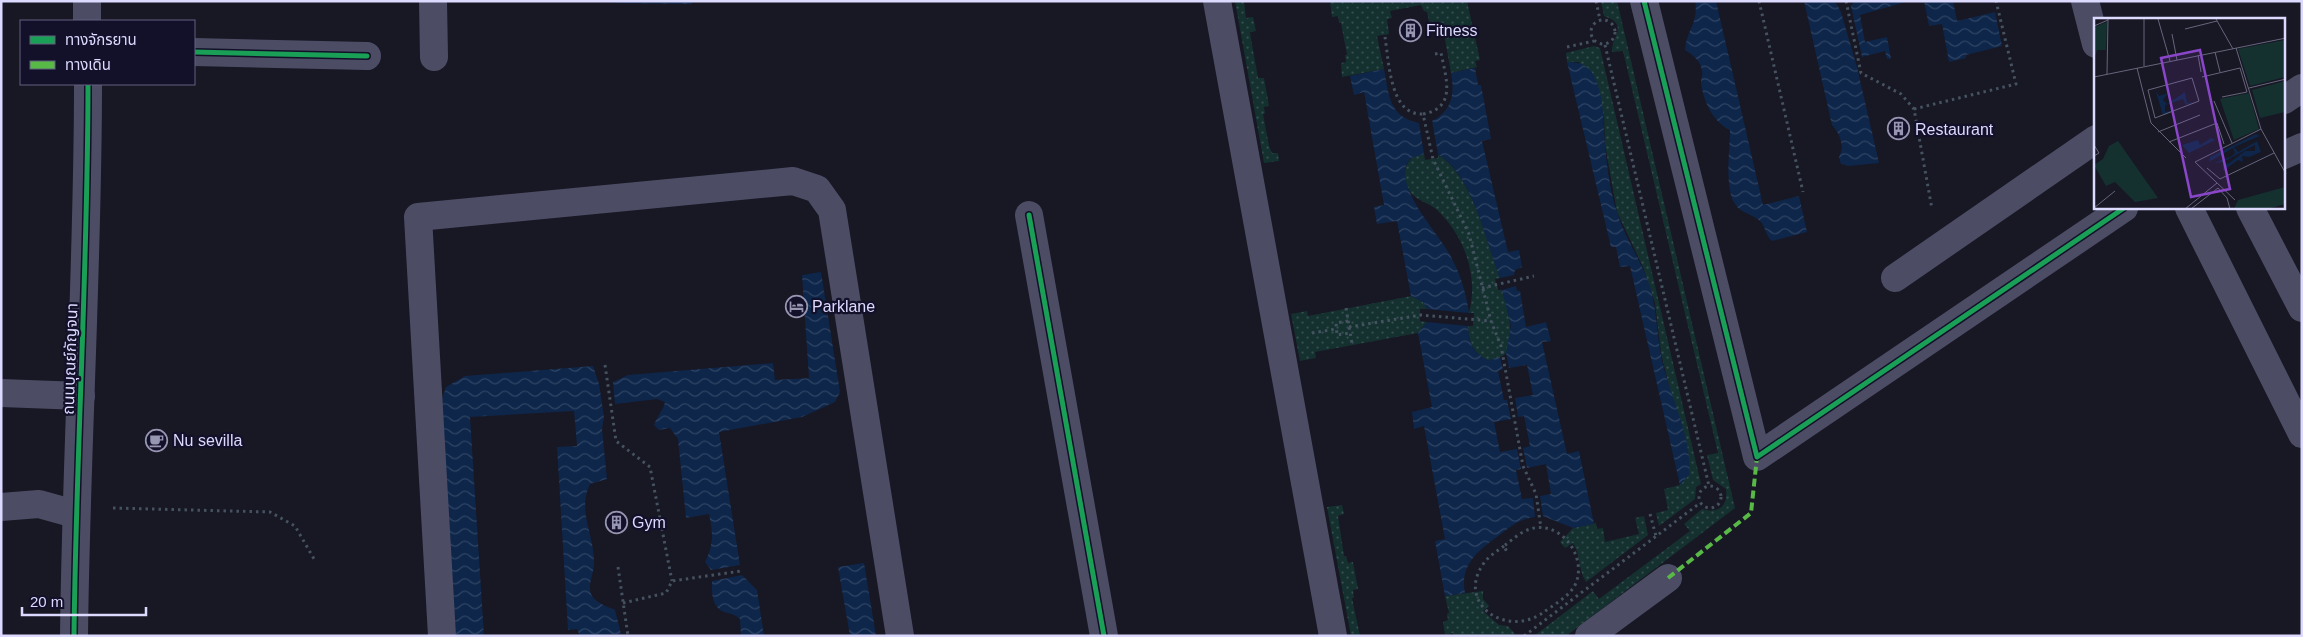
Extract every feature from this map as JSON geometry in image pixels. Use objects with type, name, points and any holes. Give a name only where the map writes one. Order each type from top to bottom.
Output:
[{"type":"street","points":[[87,1],[87,20]]},
{"type":"street","points":[[433,1],[434,57]]},
{"type":"street","points":[[1217,1],[1333,636]]},
{"type":"street","points":[[1644,1],[1757,457],[2123,209]]},
{"type":"street","points":[[2085,1],[2094,36]]},
{"type":"street","points":[[195,52],[367,56]]},
{"type":"street","name":"ถนนบุณย์กัญจนา","points":[[74,636],[75,510],[81,396],[88,179],[88,85]]},
{"type":"street","points":[[2286,99],[2302,88]]},
{"type":"street","points":[[1895,278],[2094,140]]},
{"type":"street","points":[[2286,154],[2302,147]]},
{"type":"street","points":[[442,636],[418,218],[793,181],[818,188],[832,210],[900,636]]},
{"type":"street","points":[[2190,209],[2302,434]]},
{"type":"street","points":[[2251,209],[2302,308]]},
{"type":"street","points":[[1029,215],[1104,636]]},
{"type":"street","points":[[1,393],[81,396]]},
{"type":"street","points":[[1,507],[39,504],[75,510]]},
{"type":"street","points":[[1589,636],[1668,578]]},
{"type":"path","points":[[1596,1],[1600,20]]},
{"type":"path","points":[[1759,1],[1803,192]]},
{"type":"path","points":[[1846,1],[1861,74],[1901,94],[1914,109],[1932,209],[1949,240]]},
{"type":"path","points":[[1914,109],[2016,84],[1996,1]]},
{"type":"path","points":[[1600,20],[1608,21],[1613,26],[1615,34],[1612,41],[1605,45],[1598,44],[1592,38],[1591,31],[1594,24],[1600,20]]},
{"type":"path","points":[[1385,37],[1398,101],[1406,111],[1416,115],[1424,116],[1434,112],[1440,108],[1446,98],[1447,85],[1441,53],[1435,54]]},
{"type":"path","points":[[1567,47],[1595,41]]},
{"type":"path","points":[[1605,45],[1709,486]]},
{"type":"path","points":[[1424,116],[1433,160],[1469,234],[1491,322],[1501,346],[1524,466],[1536,494],[1541,528]]},
{"type":"path","points":[[1482,288],[1534,276]]},
{"type":"path","points":[[1346,308],[1352,344]]},
{"type":"path","points":[[1350,327],[1421,315],[1491,322]]},
{"type":"path","points":[[1348,320],[1336,323],[1337,335],[1350,333]]},
{"type":"path","points":[[605,365],[616,441],[650,467],[672,582],[666,593],[623,603]]},
{"type":"path","points":[[1713,485],[1720,490],[1722,500],[1717,507],[1708,508],[1700,503],[1698,494],[1704,487],[1713,485]]},
{"type":"path","points":[[1524,636],[1700,503]]},
{"type":"path","points":[[75,510],[270,512],[296,526],[314,559]]},
{"type":"path","points":[[1650,514],[1656,536]]},
{"type":"path","points":[[1541,528],[1556,531],[1567,538],[1575,550],[1578,569],[1577,581],[1570,592],[1526,622],[1513,624],[1500,622],[1485,612],[1478,599],[1476,584],[1481,567],[1490,556],[1504,546],[1530,529],[1541,528]]},
{"type":"path","points":[[1504,546],[1507,552]]},
{"type":"path","points":[[618,566],[628,636]]},
{"type":"path","points":[[672,582],[741,571]]},
{"type":"path","points":[[1551,606],[1554,613]]},
{"type":"green space","points":[[1235,1],[1244,1],[1246,18],[1253,17],[1256,31],[1250,32],[1258,78],[1264,78],[1269,106],[1264,107],[1265,113],[1263,114],[1269,146],[1272,153],[1278,153],[1279,161],[1264,163]]},
{"type":"green space","points":[[1467,1],[1480,60],[1475,61],[1477,67],[1451,73],[1442,23],[1430,26],[1427,12],[1424,11],[1421,5],[1390,11],[1392,18],[1387,19],[1389,34],[1377,36],[1384,69],[1342,77],[1341,63],[1346,62],[1345,55],[1347,55],[1341,23],[1339,23],[1338,16],[1332,17],[1330,2]]},
{"type":"green space","points":[[1601,1],[1617,1],[1735,508],[1566,636],[1534,636],[1593,591],[1599,599],[1690,531],[1684,524],[1702,509],[1713,510],[1721,507],[1724,504],[1726,495],[1726,489],[1713,480],[1707,455],[1718,453],[1623,51],[1612,52],[1618,27],[1616,23],[1604,16]]},
{"type":"green space","points":[[1594,46],[1600,48],[1701,484],[1696,487],[1695,499],[1659,526],[1656,513],[1668,510],[1664,489],[1680,485],[1672,398],[1661,353],[1655,303],[1643,267],[1617,212],[1605,145],[1604,116],[1579,62],[1567,62],[1566,53]]},
{"type":"green space","points":[[1418,154],[1424,154],[1425,160],[1438,158],[1438,154],[1450,164],[1469,193],[1477,210],[1500,278],[1495,279],[1498,290],[1502,290],[1510,322],[1511,339],[1509,347],[1506,353],[1500,357],[1488,361],[1475,350],[1469,337],[1468,326],[1473,326],[1474,313],[1469,313],[1472,299],[1472,284],[1467,256],[1461,243],[1446,219],[1436,209],[1416,198],[1408,188],[1405,171],[1409,161]]},
{"type":"green space","points":[[1411,296],[1423,302],[1427,309],[1420,309],[1420,321],[1427,322],[1418,333],[1315,352],[1316,358],[1300,361],[1291,314],[1307,311],[1308,316]]},
{"type":"green space","points":[[1342,505],[1344,514],[1338,516],[1344,556],[1346,556],[1348,563],[1353,562],[1358,589],[1353,590],[1354,598],[1352,598],[1360,636],[1351,636],[1327,507]]},
{"type":"green space","points":[[1644,516],[1648,535],[1586,582],[1573,543],[1565,548],[1560,542],[1573,528],[1596,523],[1597,529],[1603,528],[1605,542],[1639,534],[1635,518]]},
{"type":"green space","points":[[1483,591],[1483,599],[1489,606],[1483,611],[1499,625],[1508,626],[1515,634],[1512,636],[1454,636],[1453,633],[1445,635],[1443,622],[1448,620],[1447,614],[1449,613],[1445,596]]},
{"type":"water","points":[[615,1],[692,1],[692,4],[615,3]]},
{"type":"water","points":[[1695,1],[1716,1],[1763,205],[1799,196],[1807,232],[1772,241],[1760,221],[1735,204],[1730,188],[1728,168],[1730,130],[1719,122],[1710,110],[1702,89],[1700,64],[1694,56],[1685,50],[1694,21]]},
{"type":"water","points":[[1804,1],[1835,1],[1841,12],[1857,67],[1879,163],[1849,166],[1841,164],[1839,157],[1842,144],[1832,125]]},
{"type":"water","points":[[1855,1],[1909,1],[1860,15],[1865,42],[1887,37],[1891,59],[1887,59],[1885,51],[1862,57],[1851,6]]},
{"type":"water","points":[[1924,1],[1953,1],[1957,21],[1995,12],[2002,46],[1966,55],[1966,58],[1949,62],[1942,24],[1929,26]]},
{"type":"water","points":[[1567,62],[1578,63],[1588,68],[1593,74],[1600,91],[1612,196],[1620,221],[1651,290],[1664,370],[1684,430],[1689,460],[1689,475],[1680,485],[1630,266],[1620,267],[1616,247],[1611,247]]},
{"type":"water","points":[[1475,68],[1478,85],[1481,85],[1491,139],[1482,141],[1508,252],[1519,250],[1522,267],[1515,270],[1514,275],[1500,278],[1477,210],[1469,193],[1461,178],[1450,164],[1438,154],[1432,121],[1439,117],[1448,107],[1453,88],[1451,73]]},
{"type":"water","points":[[1384,69],[1392,104],[1402,116],[1419,123],[1424,154],[1411,158],[1407,164],[1405,172],[1407,185],[1423,216],[1454,262],[1462,283],[1469,313],[1427,309],[1423,302],[1411,296],[1397,221],[1377,224],[1374,207],[1384,205],[1364,92],[1354,95],[1350,76]]},
{"type":"water","points":[[821,272],[840,392],[835,402],[802,417],[719,432],[740,565],[711,570],[705,562],[712,538],[709,514],[686,518],[678,439],[670,428],[659,430],[654,425],[665,402],[657,399],[615,404],[613,382],[628,375],[773,363],[775,380],[809,378],[802,275]]},
{"type":"water","points":[[1516,286],[1517,291],[1520,291],[1526,327],[1546,322],[1551,341],[1542,342],[1567,454],[1579,451],[1594,524],[1573,528],[1543,516],[1540,496],[1551,494],[1546,464],[1527,468],[1523,448],[1530,446],[1524,416],[1518,417],[1515,398],[1533,395],[1527,365],[1509,368],[1506,353],[1511,326],[1502,290]]},
{"type":"water","points":[[1427,322],[1468,326],[1472,346],[1478,354],[1488,360],[1500,357],[1503,369],[1498,371],[1504,400],[1507,400],[1511,419],[1494,422],[1500,452],[1517,449],[1521,469],[1516,470],[1522,499],[1533,498],[1535,517],[1516,523],[1486,545],[1468,566],[1464,583],[1465,593],[1445,596],[1435,541],[1445,539],[1424,426],[1414,429],[1412,412],[1432,407],[1418,333]]},
{"type":"water","points":[[593,366],[599,384],[604,417],[602,429],[607,479],[590,484],[586,494],[586,513],[594,561],[590,592],[597,601],[615,610],[621,634],[580,636],[577,629],[568,630],[557,447],[577,446],[574,411],[470,417],[484,636],[455,636],[441,402],[446,387],[465,376]]},
{"type":"water","points":[[864,563],[876,636],[850,636],[838,567]]},
{"type":"water","points":[[742,575],[757,590],[764,636],[741,636],[740,619],[722,611],[714,602],[712,581]]},
{"type":"marked path","points":[[1668,578],[1751,513],[1757,457]]},
{"type":"cycle path","points":[[1644,1],[1757,457],[2123,209]]},
{"type":"cycle path","points":[[195,52],[367,56]]},
{"type":"cycle path","points":[[74,636],[88,85]]},
{"type":"cycle path","points":[[1029,215],[1104,636]]},
{"type":"place","name":"Fitness","points":[[1410,30]]},
{"type":"place","name":"Restaurant","points":[[1899,129]]},
{"type":"place","name":"Parklane","points":[[796,306]]},
{"type":"place","name":"Nu sevilla","points":[[157,440]]},
{"type":"place","name":"Gym","points":[[616,522]]}]
